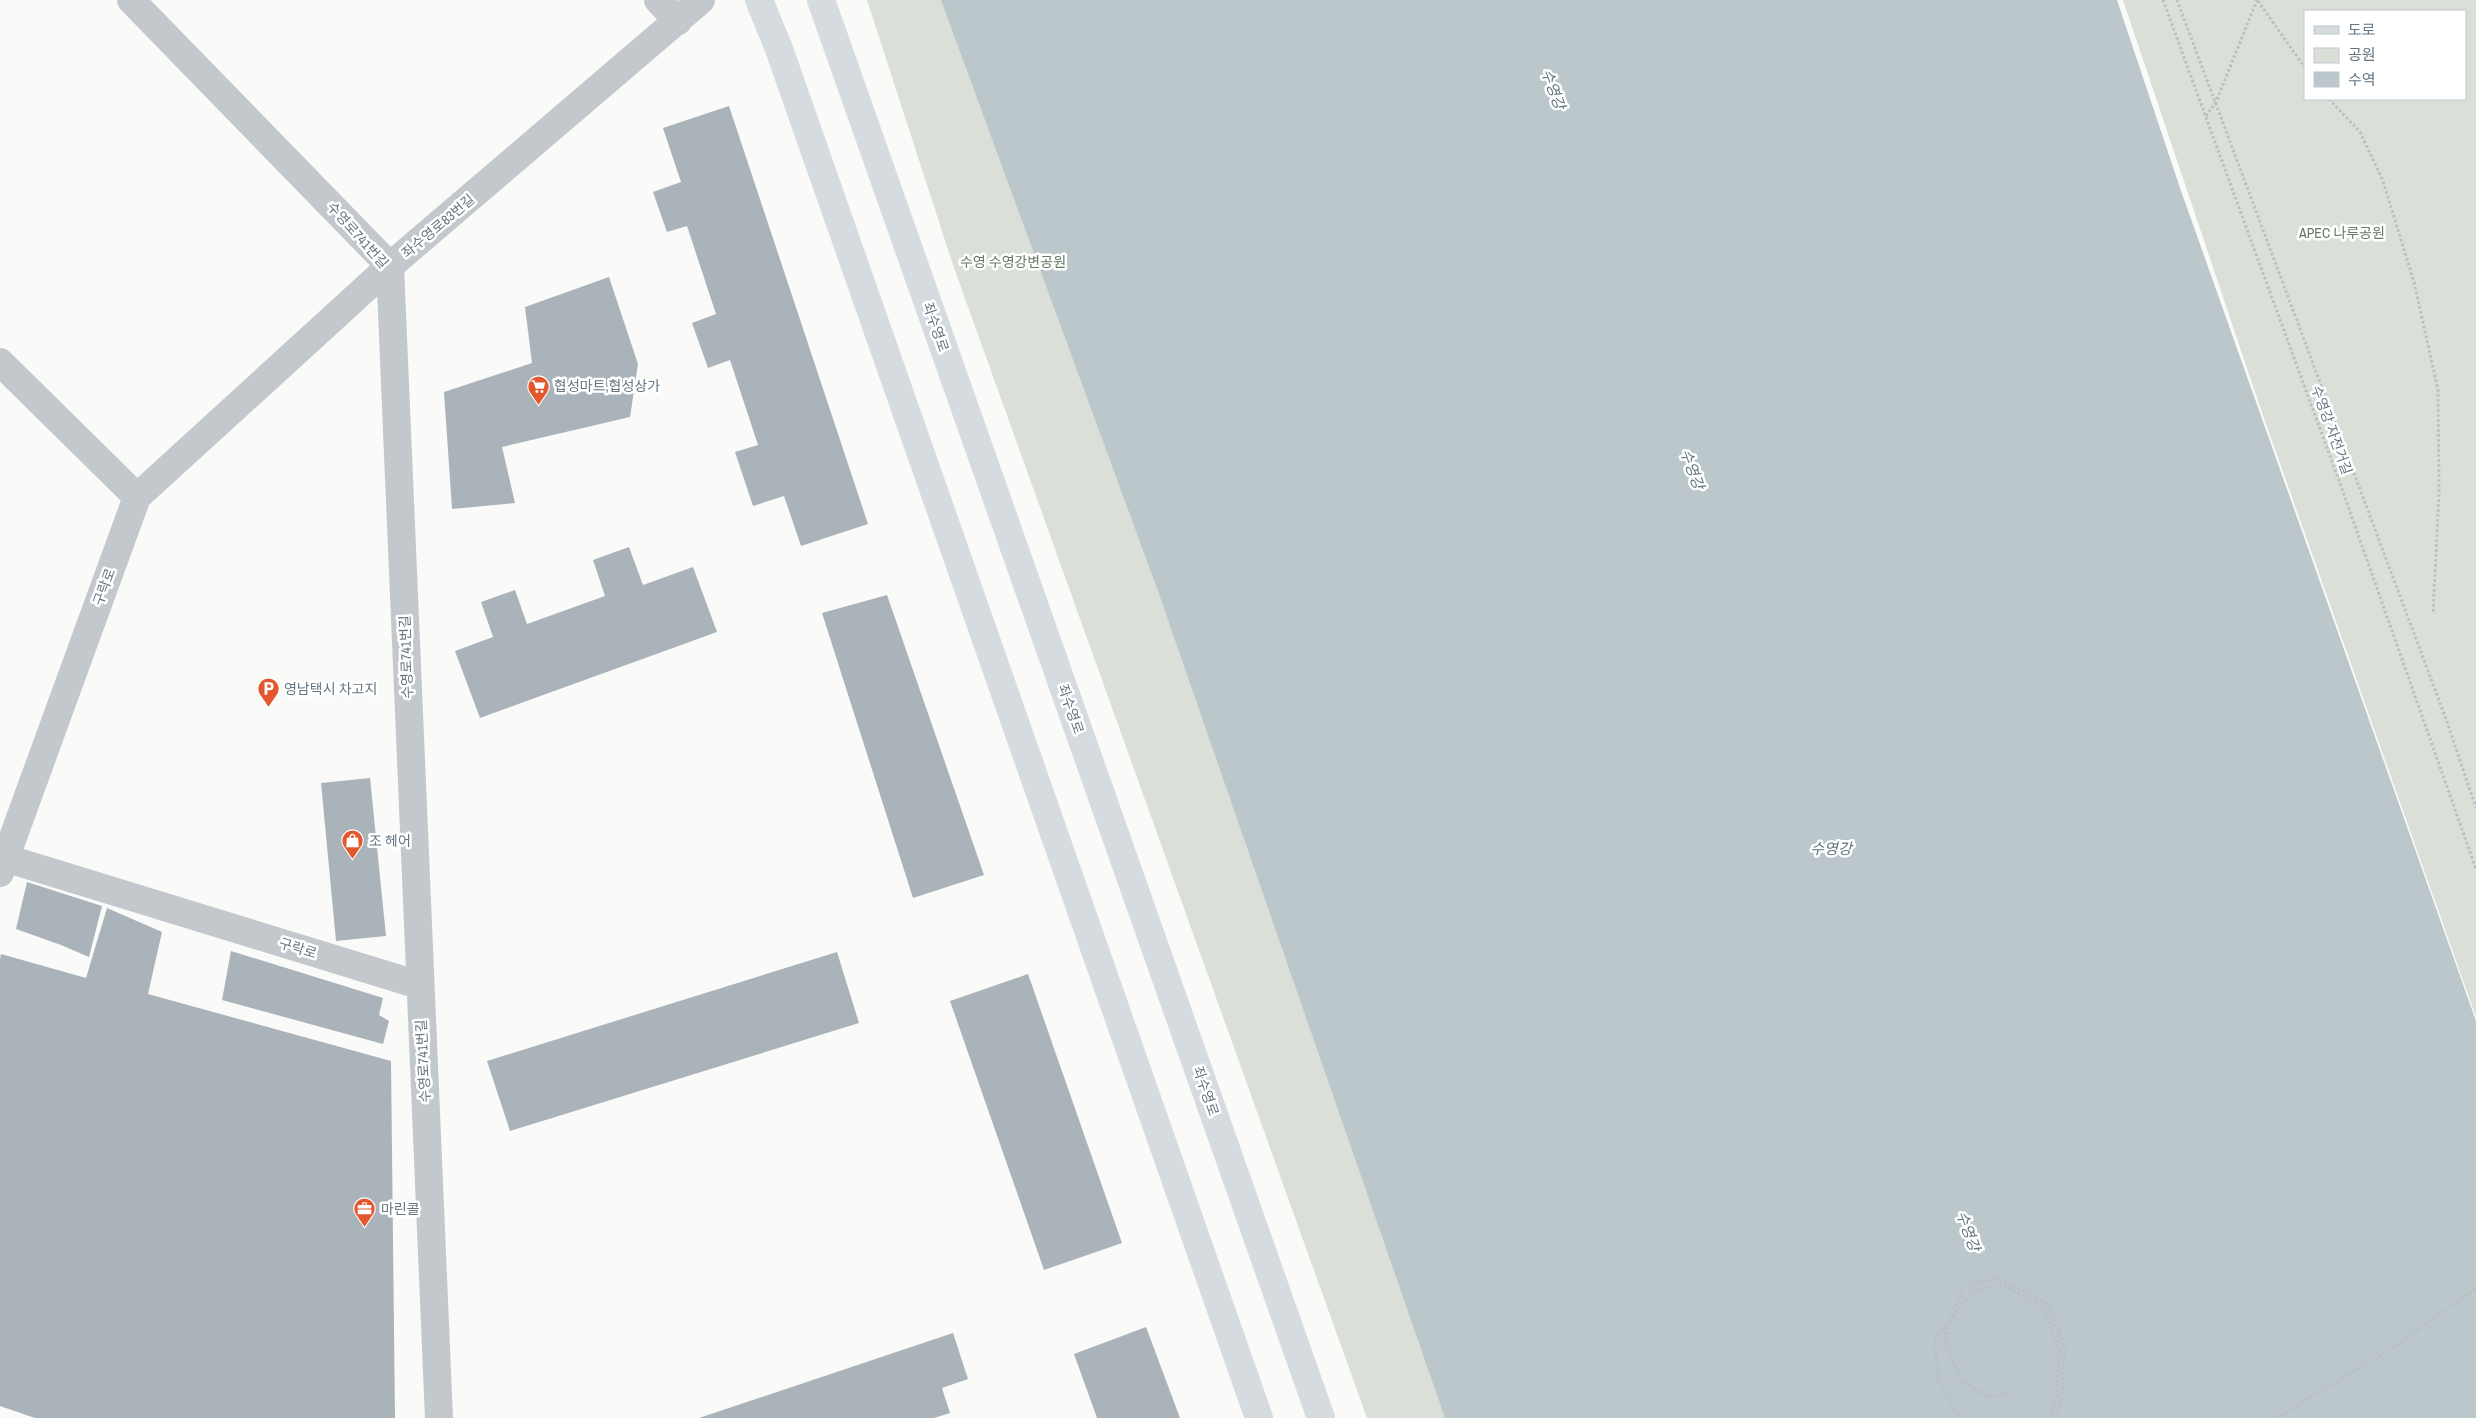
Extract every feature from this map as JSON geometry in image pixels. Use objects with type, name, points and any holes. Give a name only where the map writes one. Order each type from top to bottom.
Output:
[{"type":"main road","points":[[759,0],[779,50],[1259,1418]]},
{"type":"main road","name":"좌수영로","points":[[821,0],[1321,1418]]},
{"type":"street","name":"수영로741번길","points":[[131,0],[390,266],[419,985],[439,1418]]},
{"type":"street","points":[[658,0],[678,22]]},
{"type":"street","name":"좌수영로83번길","points":[[136,497],[390,266],[678,22],[701,0]]},
{"type":"street","points":[[0,362],[136,497]]},
{"type":"street","name":"구락로","points":[[136,497],[2,862],[419,985]]},
{"type":"path","name":"수영강 자전거길","points":[[2164,0],[2342,489],[2476,870]]},
{"type":"path","points":[[2177,0],[2446,719],[2476,808]]},
{"type":"path","points":[[2206,116],[2216,102],[2257,0]]},
{"type":"path","points":[[2257,0],[2304,67]]},
{"type":"path","points":[[2330,100],[2360,132],[2383,181],[2414,282],[2438,390],[2439,492],[2433,614]]},
{"type":"path","points":[[2012,1392],[1989,1397],[1960,1380],[1945,1336],[1962,1288],[1997,1277],[2047,1302],[2065,1347],[2063,1390],[2056,1418]]},
{"type":"path","points":[[1960,1418],[1938,1381],[1935,1339],[1971,1293],[2002,1284],[2044,1308],[2060,1352],[2054,1404],[2049,1418]]},
{"type":"path","points":[[2276,1418],[2389,1350],[2476,1288]]},
{"type":"green space","name":"수영 수영강변공원","points":[[867,0],[980,0],[1483,1418],[1367,1418],[953,265]]},
{"type":"green space","name":"APEC 나루공원","points":[[2123,0],[2476,0],[2476,1017],[2259,404]]},
{"type":"water","name":"수영강","points":[[941,0],[2117,0],[2180,188],[2476,1021],[2476,1418],[1445,1418],[1158,591]]},
{"type":"building","points":[[729,106],[868,524],[801,546],[784,496],[753,506],[735,452],[758,445],[730,360],[708,368],[692,323],[716,314],[687,226],[667,232],[653,192],[681,182],[663,128]]},
{"type":"building","name":"협성마트,협성상가","points":[[609,277],[638,364],[630,417],[502,447],[515,503],[452,509],[444,392],[532,363],[525,307]]},
{"type":"building","points":[[629,547],[643,585],[693,567],[717,632],[480,718],[455,651],[493,637],[481,602],[515,590],[527,624],[605,596],[593,560]]},
{"type":"building","points":[[887,595],[984,875],[913,898],[822,613]]},
{"type":"building","name":"조 헤어","points":[[370,778],[386,936],[336,941],[321,783]]},
{"type":"building","points":[[27,882],[102,906],[89,957],[16,929]]},
{"type":"building","points":[[107,908],[162,932],[148,994],[391,1061],[395,1418],[35,1418],[0,1406],[1,954],[86,978]]},
{"type":"building","points":[[231,951],[383,998],[379,1015],[389,1021],[383,1044],[222,1000]]},
{"type":"building","points":[[837,952],[859,1023],[510,1131],[487,1061]]},
{"type":"building","points":[[1028,974],[1122,1243],[1044,1270],[950,1001]]},
{"type":"building","points":[[1146,1327],[1180,1418],[1097,1418],[1074,1354]]},
{"type":"building","points":[[953,1333],[968,1379],[942,1388],[950,1413],[934,1418],[699,1418]]},
{"type":"place","name":"협성마트,협성상가","points":[[538,405]]},
{"type":"place","name":"영남택시 차고지","points":[[268,708]]},
{"type":"place","name":"조 헤어","points":[[353,860]]},
{"type":"place","name":"마린콜","points":[[365,1228]]}]
